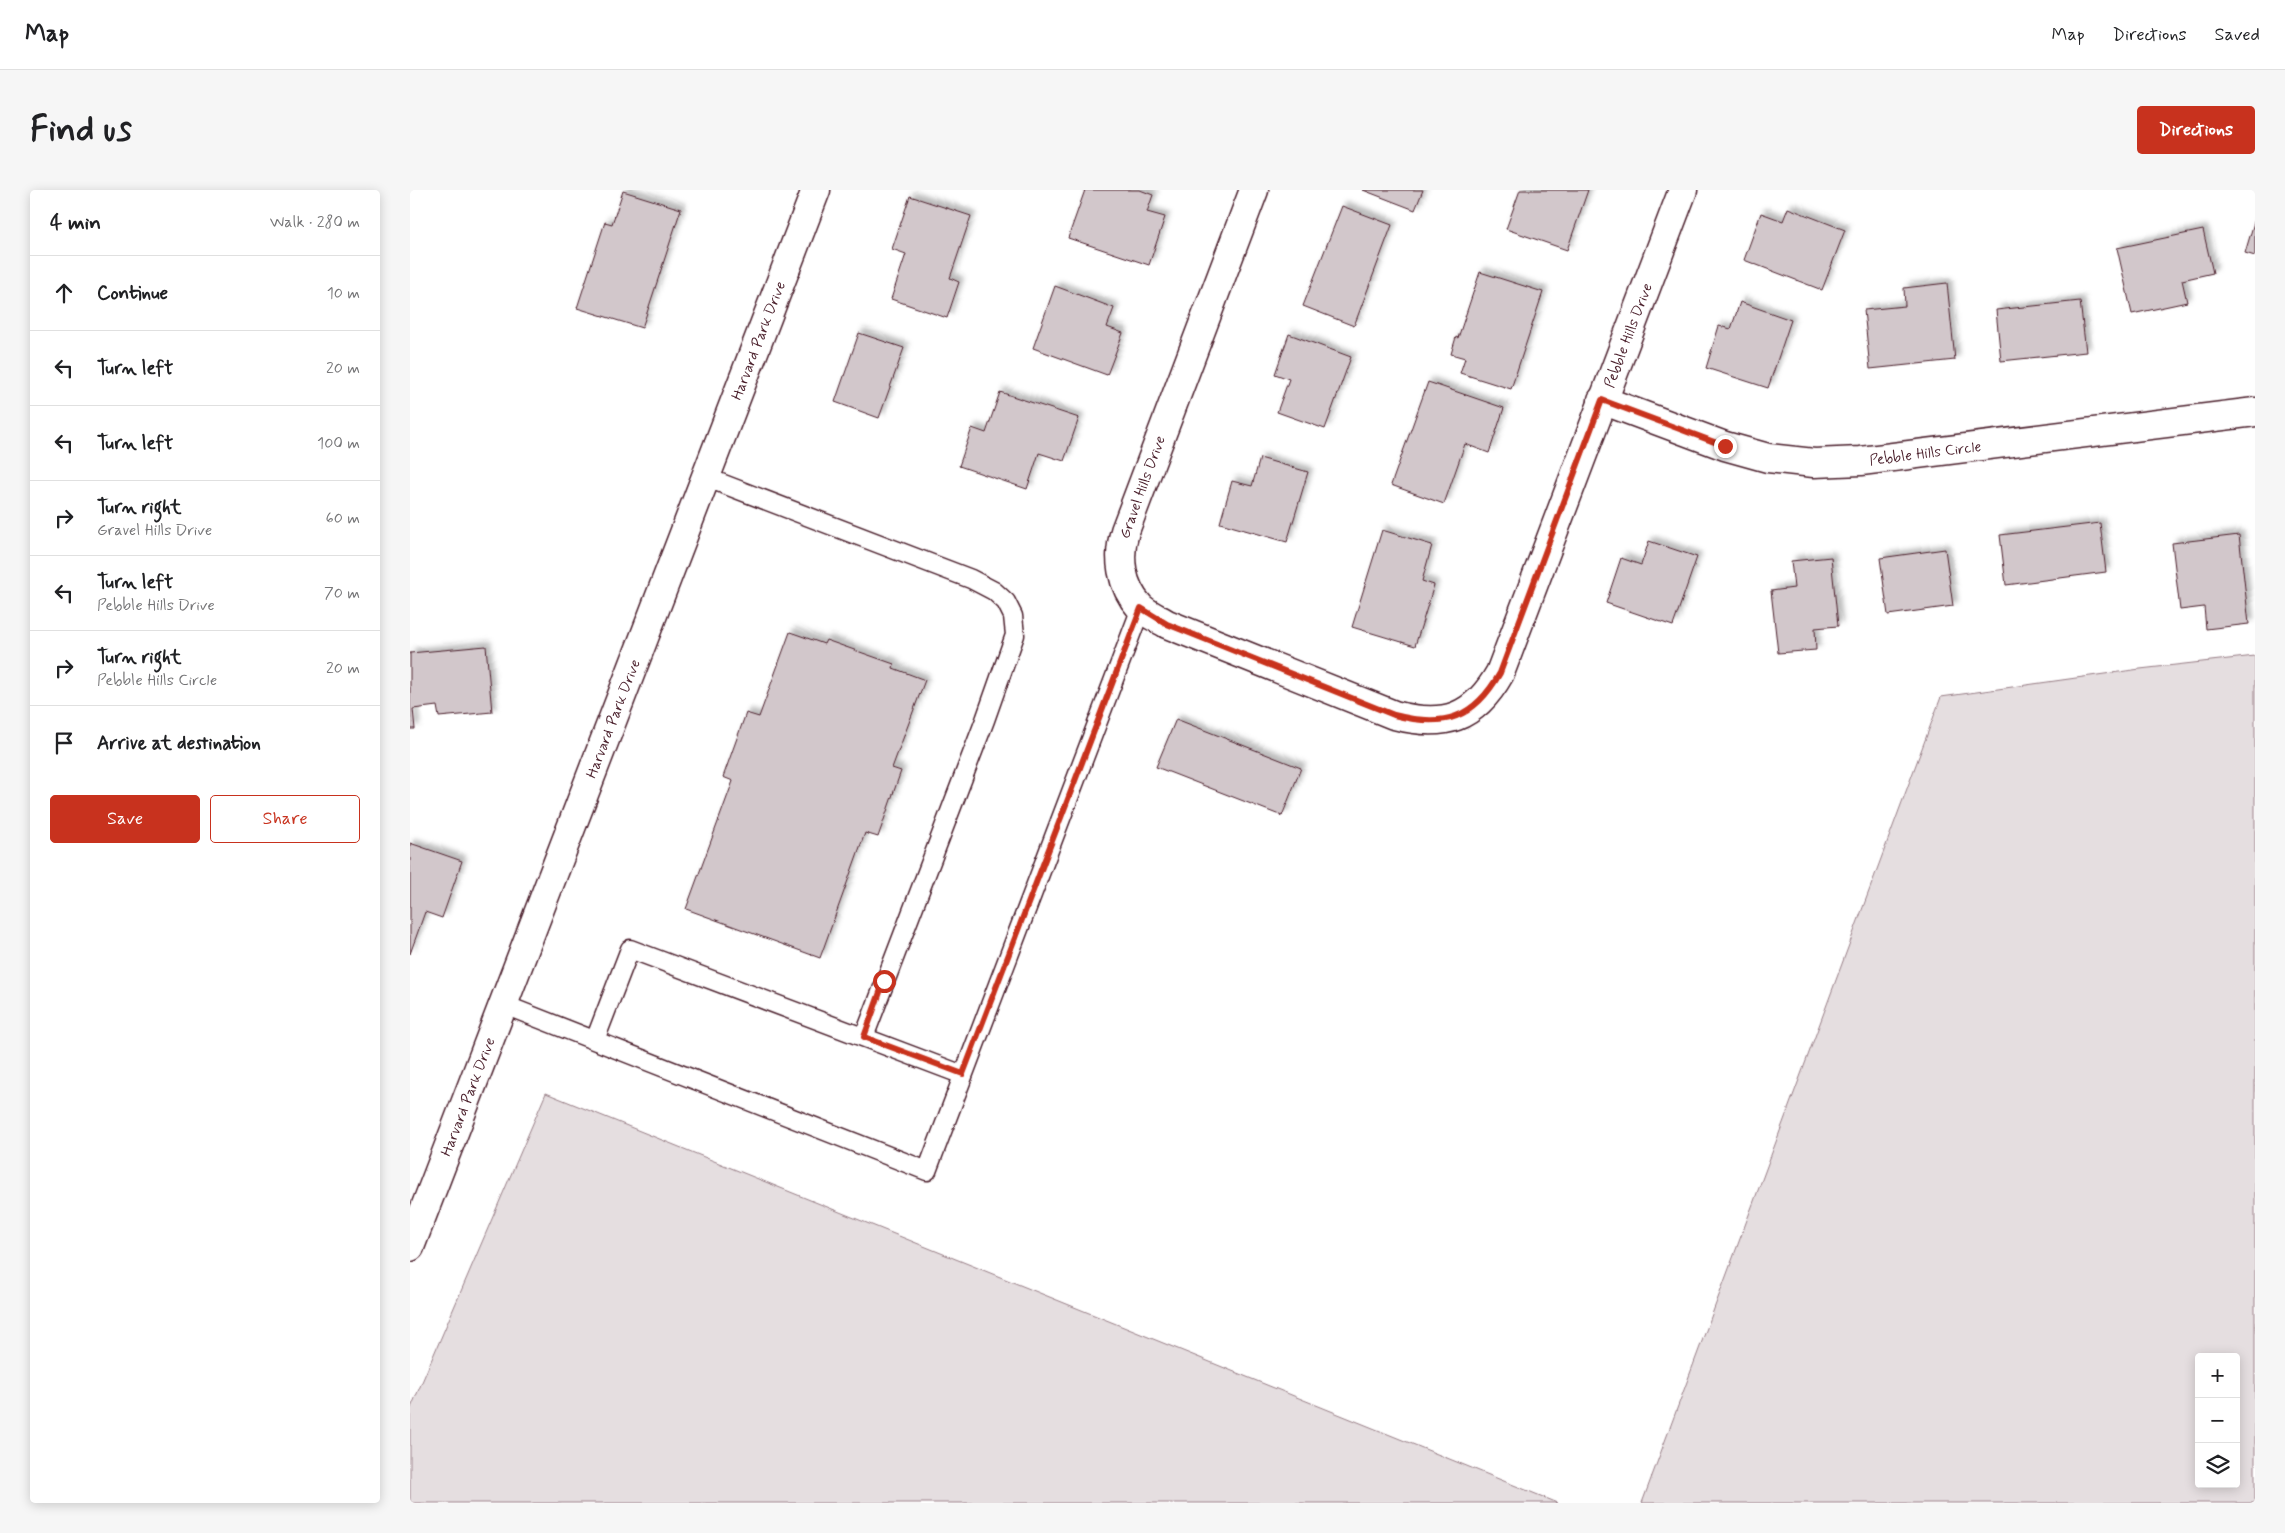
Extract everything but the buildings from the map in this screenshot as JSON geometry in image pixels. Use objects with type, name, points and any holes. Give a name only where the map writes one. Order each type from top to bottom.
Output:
[{"type":"street","name":"Harvard Park Drive","points":[[410,1247],[816,190]]},
{"type":"street","name":"Gravel Hills Drive","points":[[1254,190],[1120,548],[1121,567],[1129,589],[1141,608],[1167,624],[1394,715],[1414,720],[1436,722],[1456,717]]},
{"type":"street","name":"Pebble Hills Drive","points":[[1456,717],[1474,706],[1489,692],[1500,673],[1683,190]]},
{"type":"street","name":"Pebble Hills Circle","points":[[1602,400],[1725,446],[1768,458],[1814,463],[1861,461],[2255,412]]},
{"type":"lane","points":[[705,476],[971,580],[994,591],[1006,602],[1012,616],[1015,635],[988,712],[864,1037]]},
{"type":"lane","points":[[502,1004],[927,1171],[1141,608]]},
{"type":"lane","points":[[595,1040],[630,949],[963,1074]]},
{"type":"shaded area","points":[[2255,656],[2255,1503],[1642,1503],[1941,697],[2140,669]]},
{"type":"shaded area","points":[[546,1093],[1558,1503],[410,1503],[410,1410]]},
{"type":"route","points":[[884,981],[864,1037],[963,1074],[1141,608],[1167,624],[1394,715],[1414,720],[1436,722],[1456,717],[1474,706],[1489,692],[1500,673],[1602,400],[1725,446]]}]
